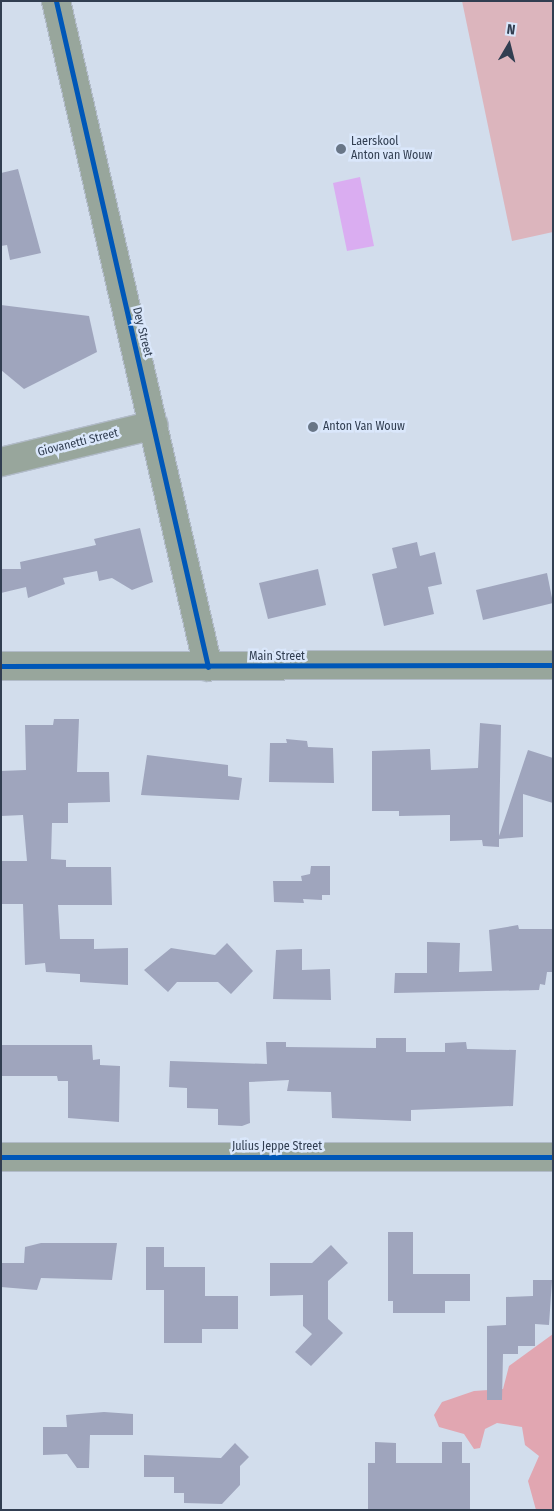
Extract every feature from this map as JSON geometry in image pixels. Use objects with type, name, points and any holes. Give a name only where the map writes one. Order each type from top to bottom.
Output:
[{"type":"street","name":"Dey Street","points":[[56,1],[208,667]]},
{"type":"street","name":"Giovanetti Street","points":[[1,462],[154,425]]},
{"type":"street","name":"Main Street","points":[[1,666],[553,665]]},
{"type":"street","name":"Julius Jeppe Street","points":[[1,1157],[553,1157]]},
{"type":"shaded area","points":[[462,1],[553,1],[553,232],[512,241]]},
{"type":"shaded area","points":[[360,177],[374,246],[347,251],[333,183]]},
{"type":"shaded area","points":[[553,1334],[553,1510],[536,1510],[528,1481],[539,1456],[525,1445],[522,1427],[497,1423],[485,1429],[480,1448],[474,1449],[464,1434],[439,1427],[434,1415],[442,1402],[474,1391],[503,1389],[509,1366]]},
{"type":"building","points":[[18,169],[41,253],[10,260],[7,245],[1,246],[1,173]]},
{"type":"building","points":[[1,305],[89,316],[97,352],[24,389],[1,370]]},
{"type":"building","points":[[140,528],[153,582],[132,590],[112,578],[99,581],[97,571],[63,578],[65,584],[28,598],[26,587],[1,593],[1,569],[21,569],[20,562],[96,545],[94,539]]},
{"type":"building","points":[[417,542],[420,556],[435,552],[442,584],[428,587],[434,614],[384,626],[372,574],[397,568],[392,548]]},
{"type":"building","points":[[318,569],[326,605],[268,619],[259,583]]},
{"type":"building","points":[[547,573],[553,603],[483,620],[476,590]]},
{"type":"building","points":[[54,719],[79,719],[77,772],[109,772],[110,802],[68,803],[68,823],[52,823],[51,859],[66,860],[66,867],[111,867],[112,905],[58,905],[60,939],[94,939],[94,949],[128,948],[128,985],[80,982],[80,974],[46,972],[45,963],[25,965],[23,904],[1,904],[1,861],[27,861],[23,815],[1,816],[1,771],[26,770],[25,725],[53,725]]},
{"type":"building","points":[[480,723],[501,725],[499,836],[528,750],[553,758],[553,803],[523,794],[523,837],[499,839],[499,847],[483,846],[482,840],[450,841],[450,815],[399,816],[399,811],[372,811],[372,751],[430,749],[431,770],[478,768]]},
{"type":"building","points":[[286,739],[307,741],[308,747],[333,748],[334,783],[269,782],[270,743],[287,743]]},
{"type":"building","points":[[147,755],[228,765],[228,776],[242,778],[239,800],[141,795]]},
{"type":"building","points":[[311,866],[330,866],[330,895],[322,895],[322,900],[303,899],[304,903],[274,902],[273,881],[302,881],[301,876],[310,874]]},
{"type":"building","points":[[518,925],[519,929],[553,929],[553,972],[547,972],[545,985],[540,984],[539,990],[394,993],[395,973],[427,973],[427,942],[460,943],[459,972],[492,971],[489,930]]},
{"type":"building","points":[[227,943],[253,971],[231,994],[218,982],[177,982],[168,992],[144,970],[171,948],[215,955]]},
{"type":"building","points":[[302,949],[302,970],[330,969],[331,1000],[273,999],[276,950]]},
{"type":"building","points":[[376,1038],[406,1038],[406,1052],[445,1052],[445,1043],[466,1042],[467,1049],[516,1050],[513,1106],[411,1110],[411,1121],[332,1118],[331,1092],[287,1091],[289,1080],[249,1082],[250,1123],[242,1126],[218,1125],[218,1109],[187,1108],[187,1088],[169,1087],[170,1061],[267,1064],[266,1042],[286,1042],[286,1047],[376,1048]]},
{"type":"building","points":[[1,1045],[92,1045],[93,1060],[100,1059],[100,1065],[120,1066],[119,1122],[68,1118],[68,1081],[58,1081],[57,1076],[1,1076]]},
{"type":"building","points":[[388,1232],[413,1232],[413,1274],[470,1274],[470,1301],[445,1301],[445,1313],[393,1313],[393,1301],[388,1301]]},
{"type":"building","points":[[41,1243],[117,1243],[112,1280],[41,1278],[37,1290],[1,1287],[1,1263],[24,1263],[25,1247]]},
{"type":"building","points":[[331,1245],[348,1263],[328,1281],[328,1319],[343,1333],[311,1366],[295,1352],[312,1334],[303,1326],[303,1295],[270,1296],[270,1263],[312,1263]]},
{"type":"building","points":[[146,1247],[164,1247],[164,1267],[205,1267],[205,1296],[238,1296],[238,1329],[202,1329],[202,1343],[164,1343],[164,1290],[146,1290]]},
{"type":"building","points":[[533,1280],[552,1280],[549,1325],[535,1324],[535,1346],[518,1346],[518,1354],[503,1354],[502,1400],[487,1400],[487,1326],[506,1325],[506,1297],[533,1296]]},
{"type":"building","points":[[104,1412],[133,1414],[133,1435],[90,1435],[89,1468],[77,1468],[67,1454],[43,1455],[43,1427],[67,1427],[66,1415]]},
{"type":"building","points":[[375,1442],[396,1443],[396,1463],[442,1463],[442,1442],[462,1442],[462,1463],[470,1463],[470,1510],[368,1510],[368,1463],[375,1463]]},
{"type":"building","points":[[235,1443],[249,1457],[240,1466],[240,1485],[222,1504],[184,1503],[184,1493],[174,1493],[174,1477],[144,1477],[144,1455],[221,1458]]},
{"type":"cycle path","points":[[56,1],[208,667]]},
{"type":"cycle path","points":[[1,666],[553,665]]},
{"type":"cycle path","points":[[1,1157],[553,1157]]},
{"type":"place","name":"Laerskool Anton van Wouw","points":[[341,149]]},
{"type":"place","name":"Anton Van Wouw","points":[[313,427]]}]
